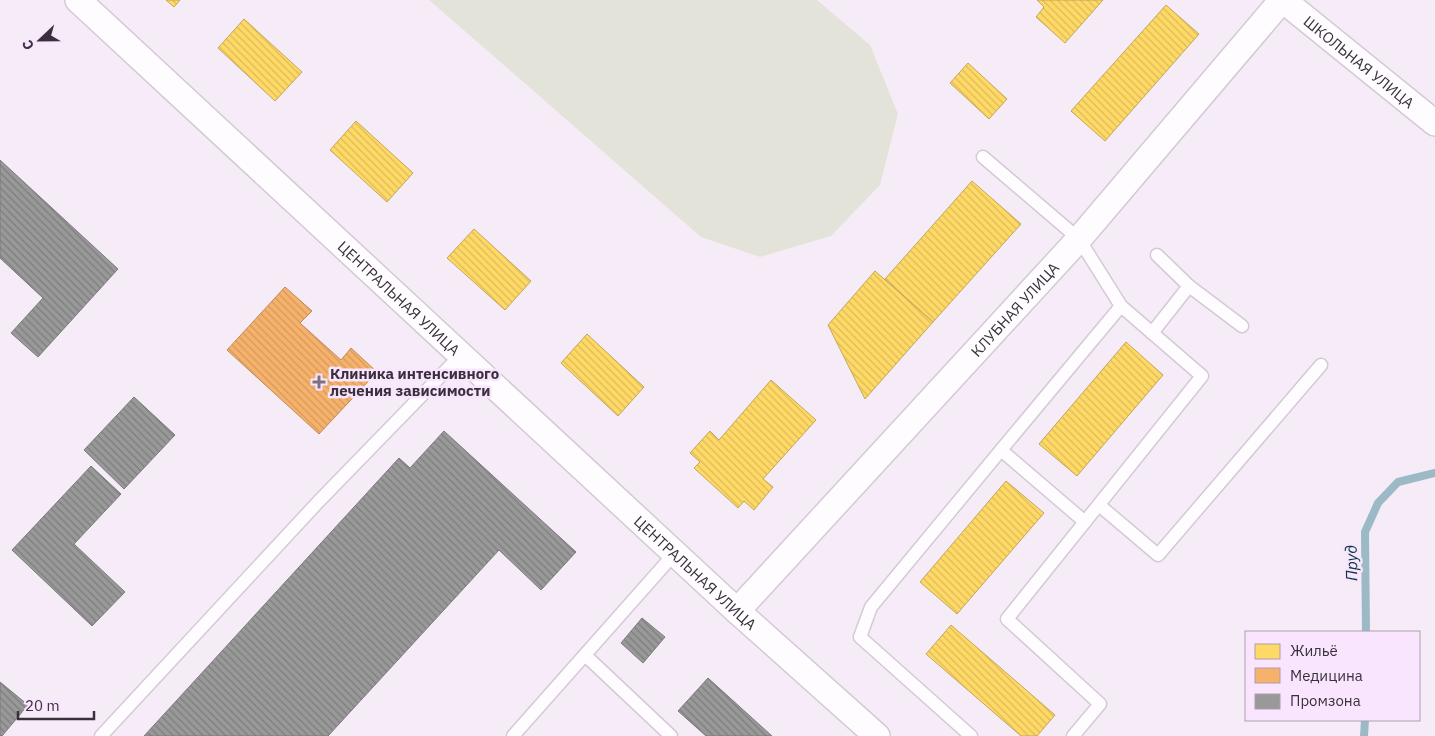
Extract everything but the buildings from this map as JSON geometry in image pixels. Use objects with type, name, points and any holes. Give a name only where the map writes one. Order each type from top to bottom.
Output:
[{"type":"street","name":"ЦЕНТРАЛЬНАЯ УЛИЦА","points":[[78,0],[737,611],[877,736]]},
{"type":"street","name":"ШКОЛЬНАЯ УЛИЦА","points":[[1283,0],[1435,123]]},
{"type":"street","name":"КЛУБНАЯ УЛИЦА","points":[[737,611],[1079,239],[1283,0]]},
{"type":"lane","points":[[983,157],[1079,239],[1121,306],[1202,376],[1007,619],[1100,704],[1073,736]]},
{"type":"lane","points":[[1158,255],[1189,286],[1242,326]]},
{"type":"lane","points":[[1152,333],[1189,286]]},
{"type":"lane","points":[[971,736],[860,636],[871,607],[1121,306]]},
{"type":"lane","points":[[101,736],[319,501],[461,355]]},
{"type":"lane","points":[[1099,505],[1158,556],[1321,366]]},
{"type":"lane","points":[[1001,450],[1085,522]]},
{"type":"lane","points":[[513,736],[675,553]]},
{"type":"lane","points":[[585,655],[672,736]]},
{"type":"shaded area","points":[[429,0],[817,0],[870,45],[898,114],[880,185],[831,236],[760,257],[701,237]]},
{"type":"waterway","name":"Пруд","points":[[1366,631],[1365,532],[1378,503],[1398,482],[1435,473]]},
{"type":"waterway","name":"Пруд","points":[[1364,736],[1365,721]]},
{"type":"place","name":"Клиника интенсивного лечения зависимости","points":[[319,382]]}]
